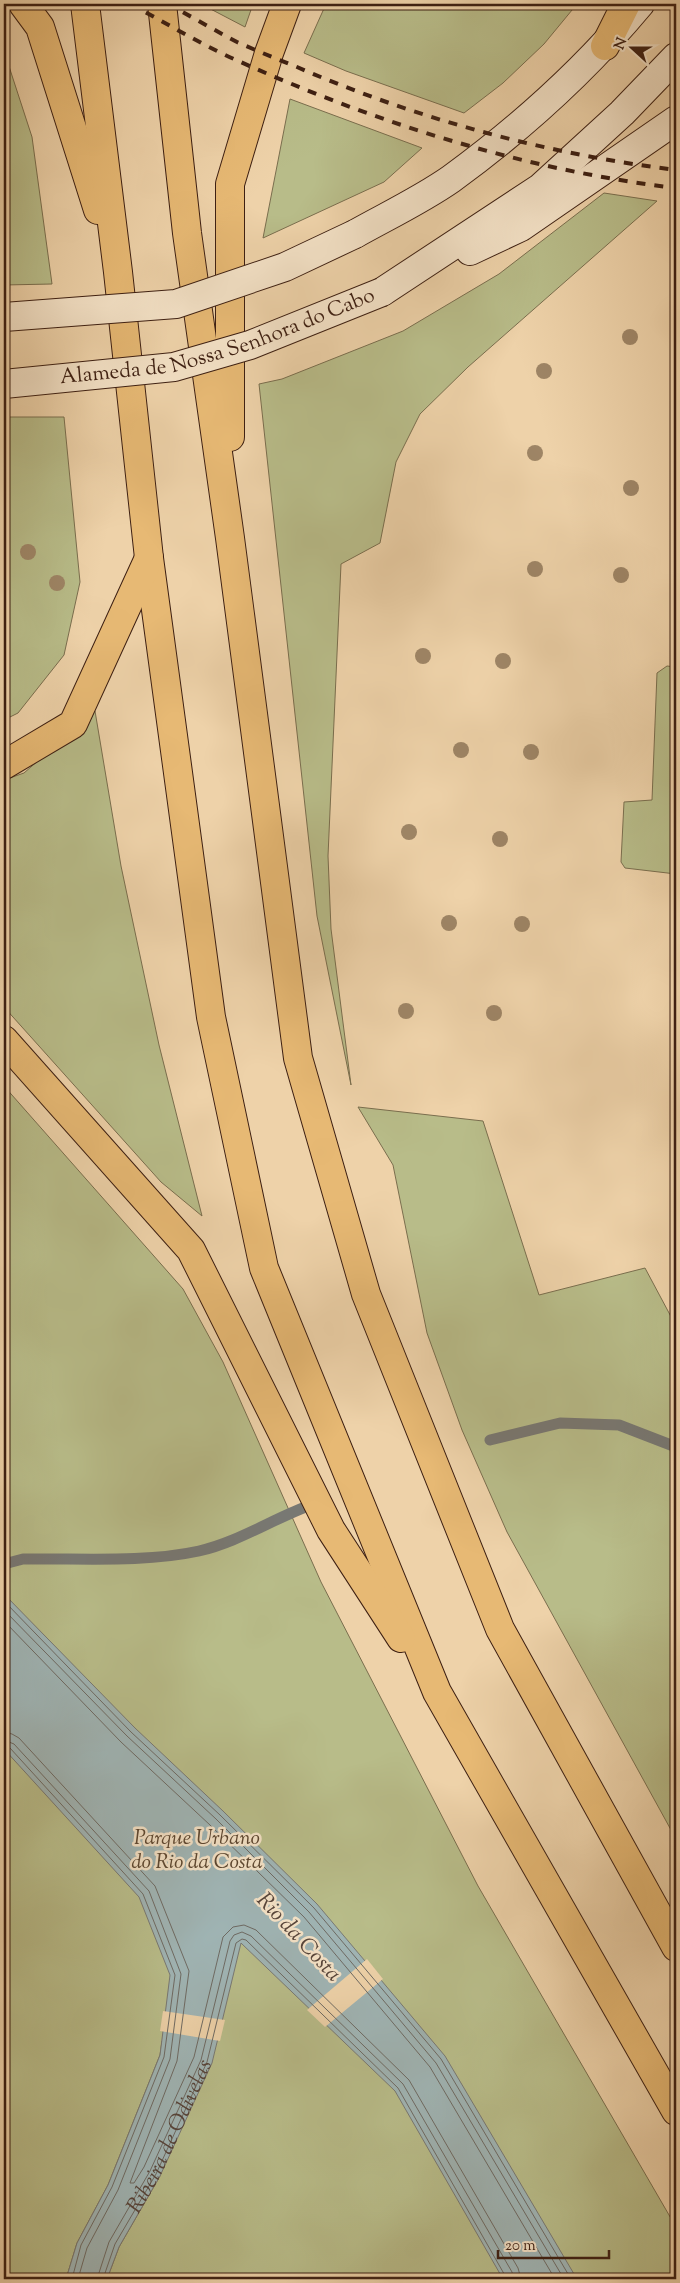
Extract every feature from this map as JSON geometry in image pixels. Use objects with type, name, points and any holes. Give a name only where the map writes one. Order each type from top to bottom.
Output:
[{"type":"highway","points":[[23,4],[40,27],[118,272]]},
{"type":"highway","points":[[85,4],[118,272],[149,558],[211,1017],[264,1268],[437,1692]]},
{"type":"highway","points":[[162,4],[187,233],[230,538],[298,1058],[366,1294],[500,1629],[676,1947]]},
{"type":"highway","points":[[230,538],[230,184],[269,54],[288,4]]},
{"type":"highway","points":[[605,46],[626,4]]},
{"type":"highway","points":[[4,765],[73,724],[149,558]]},
{"type":"highway","points":[[4,1040],[191,1250],[331,1530],[437,1692],[676,2111]]},
{"type":"main road","name":"Alameda de Nossa Senhora do Cabo","points":[[4,318],[176,304],[285,267],[355,234],[449,180],[528,119],[605,46],[640,4]]},
{"type":"main road","name":"Alameda de Nossa Senhora do Cabo","points":[[4,384],[174,367],[250,345],[382,292],[540,188],[622,113],[676,57]]},
{"type":"main road","points":[[382,292],[521,227],[676,120]]},
{"type":"green space","points":[[201,4],[253,4],[245,27]]},
{"type":"green space","points":[[326,4],[577,4],[544,44],[503,83],[464,113],[346,71],[304,53]]},
{"type":"green space","points":[[4,51],[32,137],[52,284],[4,285]]},
{"type":"green space","points":[[290,99],[422,148],[384,182],[263,238]]},
{"type":"green space","points":[[604,193],[657,201],[468,367],[420,414],[396,462],[380,543],[341,564],[328,856],[331,929],[351,1085],[317,916],[259,384],[282,379],[403,331],[499,274]]},
{"type":"green space","points":[[4,417],[64,417],[80,582],[64,655],[18,713],[4,720]]},
{"type":"green space","points":[[667,666],[676,667],[676,874],[625,868],[621,862],[624,802],[652,800],[657,673]]},
{"type":"green space","points":[[95,711],[121,866],[159,1045],[202,1216],[161,1182],[4,1007],[4,780],[24,773]]},
{"type":"green space","name":"Parque Urbano do Rio da Costa","points":[[4,1086],[183,1289],[223,1362],[321,1582],[478,1886],[676,2227],[676,2279],[107,2279],[119,2247],[160,2176],[162,2041],[160,2055],[108,2185],[77,2243],[66,2279],[4,2279]]},
{"type":"green space","points":[[358,1107],[483,1121],[539,1295],[645,1268],[676,1326],[676,1839],[507,1532],[462,1430],[427,1333],[393,1165]]},
{"type":"water","points":[[4,1594],[135,1728],[223,1811],[317,1904],[445,2056],[577,2279],[503,2279],[395,2091],[241,1943],[212,2063],[160,2176],[119,2247],[107,2279],[66,2279],[77,2243],[108,2185],[160,2055],[170,1975],[139,1897],[4,1749]]},
{"type":"pier","points":[[367,1959],[383,1979],[325,2027],[307,2010]]},
{"type":"pier","points":[[163,2011],[225,2020],[220,2041],[160,2031]]},
{"type":"waterway","points":[[490,1440],[560,1423],[619,1425],[676,1447]]},
{"type":"waterway","points":[[4,1564],[23,1559],[134,1559],[199,1551],[227,1542],[308,1506]]},
{"type":"railway","points":[[130,4],[234,59],[287,82],[395,123],[506,156],[562,169],[676,188]]},
{"type":"railway","points":[[167,4],[252,49],[389,103],[483,132],[531,144],[628,163],[676,170]]},
{"type":"water label","name":"Rio da Costa","points":[[298,1938]]},
{"type":"water label","name":"Ribeira de Odivelas","points":[[166,2136]]}]
